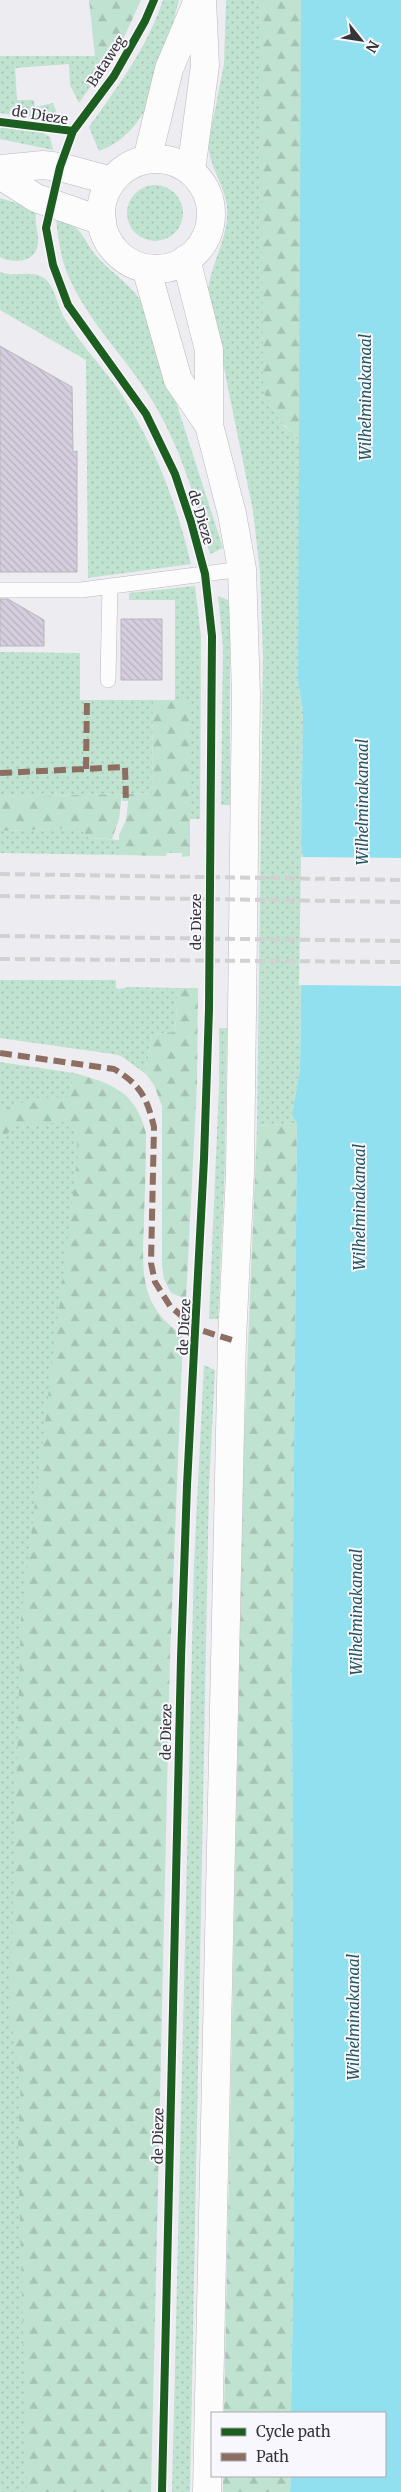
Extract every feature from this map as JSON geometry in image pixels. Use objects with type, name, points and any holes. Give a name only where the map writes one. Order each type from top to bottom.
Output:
[{"type":"street","points":[[147,160],[169,69],[198,0]]},
{"type":"street","points":[[191,172],[205,65],[202,0]]},
{"type":"street","points":[[147,160],[174,162],[191,172],[206,192],[210,216],[204,241],[186,259],[174,266],[160,269],[146,268],[121,256],[111,246],[102,220],[105,193],[112,181],[128,167],[147,160]]},
{"type":"street","points":[[0,168],[43,165],[60,167],[112,181]]},
{"type":"street","points":[[0,175],[36,198],[102,220]]},
{"type":"street","name":"de Dieze","points":[[186,259],[209,350],[208,425],[232,514],[242,569],[246,694],[240,1172],[232,1370],[206,2492]]},
{"type":"street","name":"de Dieze","points":[[146,268],[178,380],[208,425]]},
{"type":"lane","points":[[0,590],[80,590],[242,569]]},
{"type":"lane","points":[[108,680],[110,586]]},
{"type":"green space","points":[[89,0],[141,0],[120,46],[107,63],[95,56]]},
{"type":"green space","points":[[163,0],[179,0],[156,88],[134,126],[119,141],[99,151],[89,127],[140,50]]},
{"type":"green space","points":[[226,0],[260,0],[263,109],[284,426],[301,440],[298,681],[303,712],[301,846],[303,856],[300,1070],[292,1115],[297,1123],[257,1126],[263,655],[260,572],[253,511],[208,289],[227,219],[226,200],[209,153],[208,145],[224,64]]},
{"type":"green space","points":[[260,0],[301,0],[301,440],[273,411],[263,388]]},
{"type":"green space","points":[[0,56],[95,56],[107,63],[79,103],[70,85],[69,64],[15,68],[17,100],[34,100],[35,107],[53,103],[60,121],[52,121],[0,113]]},
{"type":"green space","points":[[0,127],[41,132],[50,137],[53,150],[0,139]]},
{"type":"green space","points":[[155,185],[166,187],[175,193],[181,202],[183,213],[181,224],[175,233],[166,239],[155,241],[144,239],[135,233],[129,224],[127,213],[129,202],[135,193],[144,187]]},
{"type":"green space","points":[[0,198],[37,210],[38,243],[33,255],[29,258],[12,261],[0,257]]},
{"type":"green space","points":[[56,217],[66,221],[79,231],[95,254],[131,288],[146,309],[223,548],[210,554],[187,475],[162,418],[142,385],[88,312],[70,280],[60,250]]},
{"type":"green space","points":[[0,272],[6,274],[39,275],[51,286],[65,319],[120,392],[154,453],[179,519],[191,564],[88,578],[86,360],[0,310]]},
{"type":"green space","points":[[195,586],[201,637],[200,819],[189,819],[190,700],[175,700],[175,600],[129,600],[129,593]]},
{"type":"green space","points":[[218,596],[228,600],[230,615],[230,805],[221,805],[223,647]]},
{"type":"green space","points":[[0,652],[80,653],[80,700],[153,700],[152,793],[129,794],[130,801],[122,801],[122,794],[0,797]]},
{"type":"green space","points":[[153,700],[190,700],[190,856],[182,857],[182,853],[167,853],[166,856],[119,855],[119,835],[126,820],[129,794],[152,793]]},
{"type":"green space","points":[[122,794],[119,819],[112,839],[89,838],[79,828],[0,831],[0,797]]},
{"type":"green space","points":[[79,828],[89,838],[119,840],[119,855],[0,853],[0,831]]},
{"type":"green space","points":[[0,980],[116,980],[116,988],[119,989],[129,987],[178,988],[175,1032],[152,1034],[146,1074],[121,1056],[113,1054],[0,1038]]},
{"type":"green space","points":[[178,988],[198,988],[197,1083],[186,1299],[171,1293],[164,1279],[162,1266],[162,1106],[154,1085],[146,1074],[152,1034],[175,1032]]},
{"type":"green space","points":[[219,1028],[227,1028],[225,1165],[218,1319],[209,1319],[219,1086]]},
{"type":"green space","points":[[0,1062],[74,1073],[69,1097],[100,1097],[102,2492],[0,2492]]},
{"type":"green space","points":[[74,1073],[100,1081],[120,1091],[136,1107],[141,1119],[146,1133],[143,1252],[146,1283],[157,1311],[183,1335],[170,1658],[151,2492],[27,2492],[18,2140],[21,2083],[10,2015],[21,1618],[78,1153],[76,1133],[68,1122],[16,1125],[0,1141],[0,1111],[34,1098],[69,1097]]},
{"type":"green space","points":[[297,1123],[292,1671],[294,2236],[291,2412],[224,2412],[244,1444],[257,1126]]},
{"type":"green space","points":[[204,1365],[215,1370],[209,1486],[190,2492],[172,2492],[194,1563]]},
{"type":"green space","points":[[223,2477],[291,2477],[290,2492],[223,2492]]},
{"type":"water","name":"Wilhelminakanaal","points":[[301,0],[401,0],[401,2492],[290,2492],[291,2477],[386,2477],[386,2412],[291,2412],[294,2236],[292,1671],[297,1123],[292,1115],[300,1070],[303,856],[301,846],[303,712],[298,681]]},
{"type":"pier","points":[[301,857],[401,858],[401,986],[299,985]]},
{"type":"building","points":[[0,346],[72,387],[73,452],[77,451],[77,572],[0,572]]},
{"type":"building","points":[[0,599],[8,599],[44,620],[44,646],[0,646]]},
{"type":"building","points":[[121,619],[162,619],[162,680],[121,680]]},
{"type":"railway","points":[[0,874],[401,880]]},
{"type":"railway","points":[[0,896],[401,902]]},
{"type":"railway","points":[[0,936],[401,941]]},
{"type":"railway","points":[[0,959],[401,962]]},
{"type":"marked path","points":[[86,769],[87,700]]},
{"type":"marked path","points":[[0,773],[125,767],[126,801]]},
{"type":"marked path","points":[[0,1053],[114,1069],[131,1081],[142,1093],[149,1108],[154,1127],[151,1263],[155,1282],[170,1306],[197,1329],[232,1340]]},
{"type":"cycle path","name":"Bataweg","points":[[154,0],[145,21],[114,76],[73,131],[60,167],[46,228],[53,265],[68,305],[146,414],[175,474],[191,522],[205,574],[212,636],[209,1009],[181,1658],[162,2492]]},
{"type":"cycle path","points":[[0,122],[73,131]]}]
